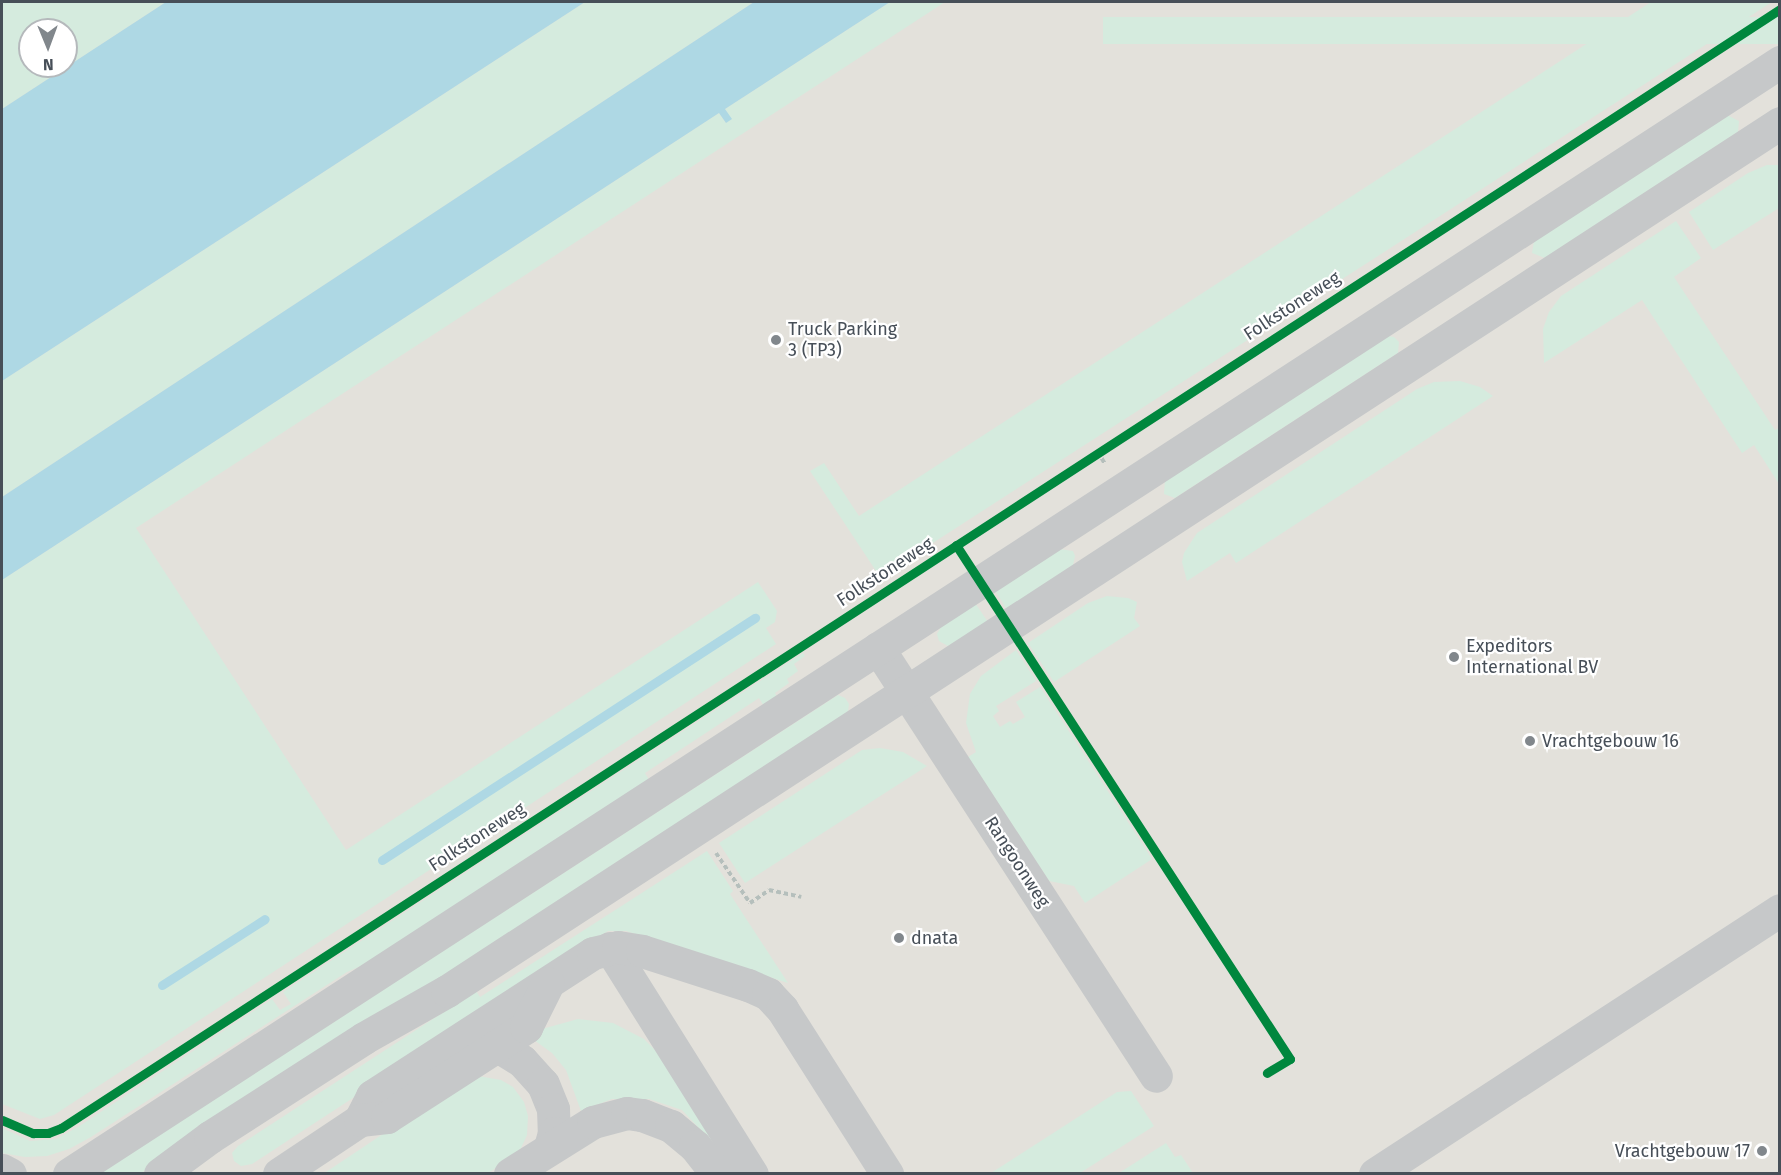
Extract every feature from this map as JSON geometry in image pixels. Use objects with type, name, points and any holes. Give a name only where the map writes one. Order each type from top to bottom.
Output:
[{"type":"street","points":[[69,1173],[1450,276],[1775,75]]},
{"type":"street","points":[[160,1173],[201,1143],[351,1046],[447,991],[700,827],[1779,123]]},
{"type":"street","points":[[1450,276],[1479,319]]},
{"type":"street","points":[[1105,500],[1133,544]]},
{"type":"street","name":"Rangoonweg","points":[[878,648],[1156,1076]]},
{"type":"street","points":[[1375,1173],[1779,910]]},
{"type":"street","points":[[610,948],[752,1173]]},
{"type":"street","points":[[279,1173],[360,1120],[372,1096],[485,1038],[548,982],[593,953],[610,948],[632,948],[768,994],[782,1009],[887,1173]]},
{"type":"street","points":[[485,1038],[531,1069],[549,1092],[554,1118],[550,1147]]},
{"type":"street","points":[[510,1173],[593,1122],[619,1114],[642,1115],[664,1122],[684,1135],[717,1173]]},
{"type":"street","points":[[2,1170],[10,1173]]},
{"type":"path","points":[[1088,458],[1108,446]]},
{"type":"path","points":[[700,827],[750,903],[769,890],[801,897]]},
{"type":"shaded area","points":[[2,2],[1779,2],[1779,1173],[2,1173]]},
{"type":"green space","points":[[2,2],[166,2],[78,59],[78,18],[18,18],[18,78],[50,78],[2,109]]},
{"type":"green space","points":[[585,2],[754,2],[2,497],[2,381]]},
{"type":"green space","points":[[890,2],[945,2],[136,528],[346,850],[758,582],[777,611],[775,622],[766,628],[776,644],[54,1115],[40,1119],[2,1104],[2,580],[719,113],[726,123],[731,119],[725,109]]},
{"type":"green space","points":[[1651,2],[1772,2],[880,577],[810,471],[824,463],[859,516]]},
{"type":"green space","points":[[1103,17],[1779,17],[1779,44],[1103,44]]},
{"type":"green space","points":[[1727,115],[1739,121],[1738,132],[1545,258],[1532,253],[1534,241]]},
{"type":"green space","points":[[1767,165],[1779,165],[1779,208],[1713,250],[1689,212],[1748,173]]},
{"type":"green space","points":[[1676,221],[1701,258],[1674,277],[1775,430],[1779,428],[1779,484],[1754,445],[1742,453],[1642,300],[1544,363],[1543,329],[1549,312],[1561,296]]},
{"type":"green space","points":[[1388,336],[1394,337],[1399,342],[1398,353],[1175,498],[1164,494],[1165,480]]},
{"type":"green space","points":[[1460,381],[1480,387],[1493,396],[1236,563],[1230,553],[1187,581],[1182,562],[1184,553],[1197,533],[1417,389],[1434,382]]},
{"type":"green space","points":[[1059,549],[1073,551],[1075,556],[1073,565],[1007,610],[995,590]]},
{"type":"green space","points":[[1107,596],[1128,598],[1137,602],[1134,618],[1140,626],[1054,682],[1028,643],[1088,603]]},
{"type":"green space","points":[[975,603],[988,622],[948,646],[939,641],[937,634],[942,625]]},
{"type":"green space","points":[[1016,650],[1036,681],[996,706],[999,711],[993,716],[1000,727],[1010,721],[1013,724],[1025,717],[1016,702],[1040,687],[1152,859],[1085,903],[1074,886],[1049,881],[968,757],[976,752],[966,723],[970,694],[981,676]]},
{"type":"green space","points":[[803,653],[805,656],[794,664],[798,671],[787,679],[789,683],[775,693],[777,697],[764,706],[759,698],[645,773],[649,780],[370,962],[347,972],[91,1137],[69,1149],[47,1156],[25,1157],[2,1153],[2,1128],[30,1141],[56,1139],[78,1127],[272,999],[280,1010],[291,1004],[283,992]]},
{"type":"green space","points":[[838,695],[845,698],[849,704],[848,711],[840,719],[141,1173],[99,1174]]},
{"type":"green space","points":[[880,748],[903,752],[927,766],[745,883],[719,843],[862,750]]},
{"type":"green space","points":[[707,851],[733,891],[730,894],[788,983],[626,931],[608,931],[252,1164],[241,1166],[234,1161],[232,1153],[238,1146],[476,991],[480,997]]},
{"type":"green space","points":[[578,1019],[613,1023],[644,1039],[659,1054],[714,1139],[711,1141],[682,1110],[649,1099],[612,1099],[581,1111],[566,1070],[552,1053],[534,1040],[542,1029]]},
{"type":"green space","points":[[478,1076],[501,1080],[513,1087],[524,1102],[528,1116],[527,1135],[521,1148],[512,1158],[488,1173],[323,1174],[401,1122]]},
{"type":"green space","points":[[1131,1091],[1154,1126],[1080,1173],[991,1173],[1117,1092]]},
{"type":"green space","points":[[1166,1143],[1175,1157],[1181,1155],[1193,1173],[1119,1173]]},
{"type":"water","points":[[166,2],[585,2],[2,381],[2,109],[50,78],[78,78],[78,59]]},
{"type":"water","points":[[754,2],[890,2],[725,109],[732,119],[726,123],[719,113],[2,580],[2,497]]},
{"type":"waterway","points":[[382,860],[755,618]]},
{"type":"waterway","points":[[162,985],[265,919]]},
{"type":"cycle path","name":"Folkstoneweg","points":[[2,1120],[33,1133],[48,1133],[61,1128],[1780,9]]},
{"type":"cycle path","points":[[956,545],[1290,1059],[1267,1073]]},
{"type":"place","name":"Truck Parking 3 (TP3)","points":[[776,340]]},
{"type":"place","name":"Expeditors International BV","points":[[1454,657]]},
{"type":"place","name":"Vrachtgebouw 16","points":[[1530,741]]},
{"type":"place","name":"dnata","points":[[899,938]]},
{"type":"place","name":"Vrachtgebouw 17","points":[[1762,1151]]}]
